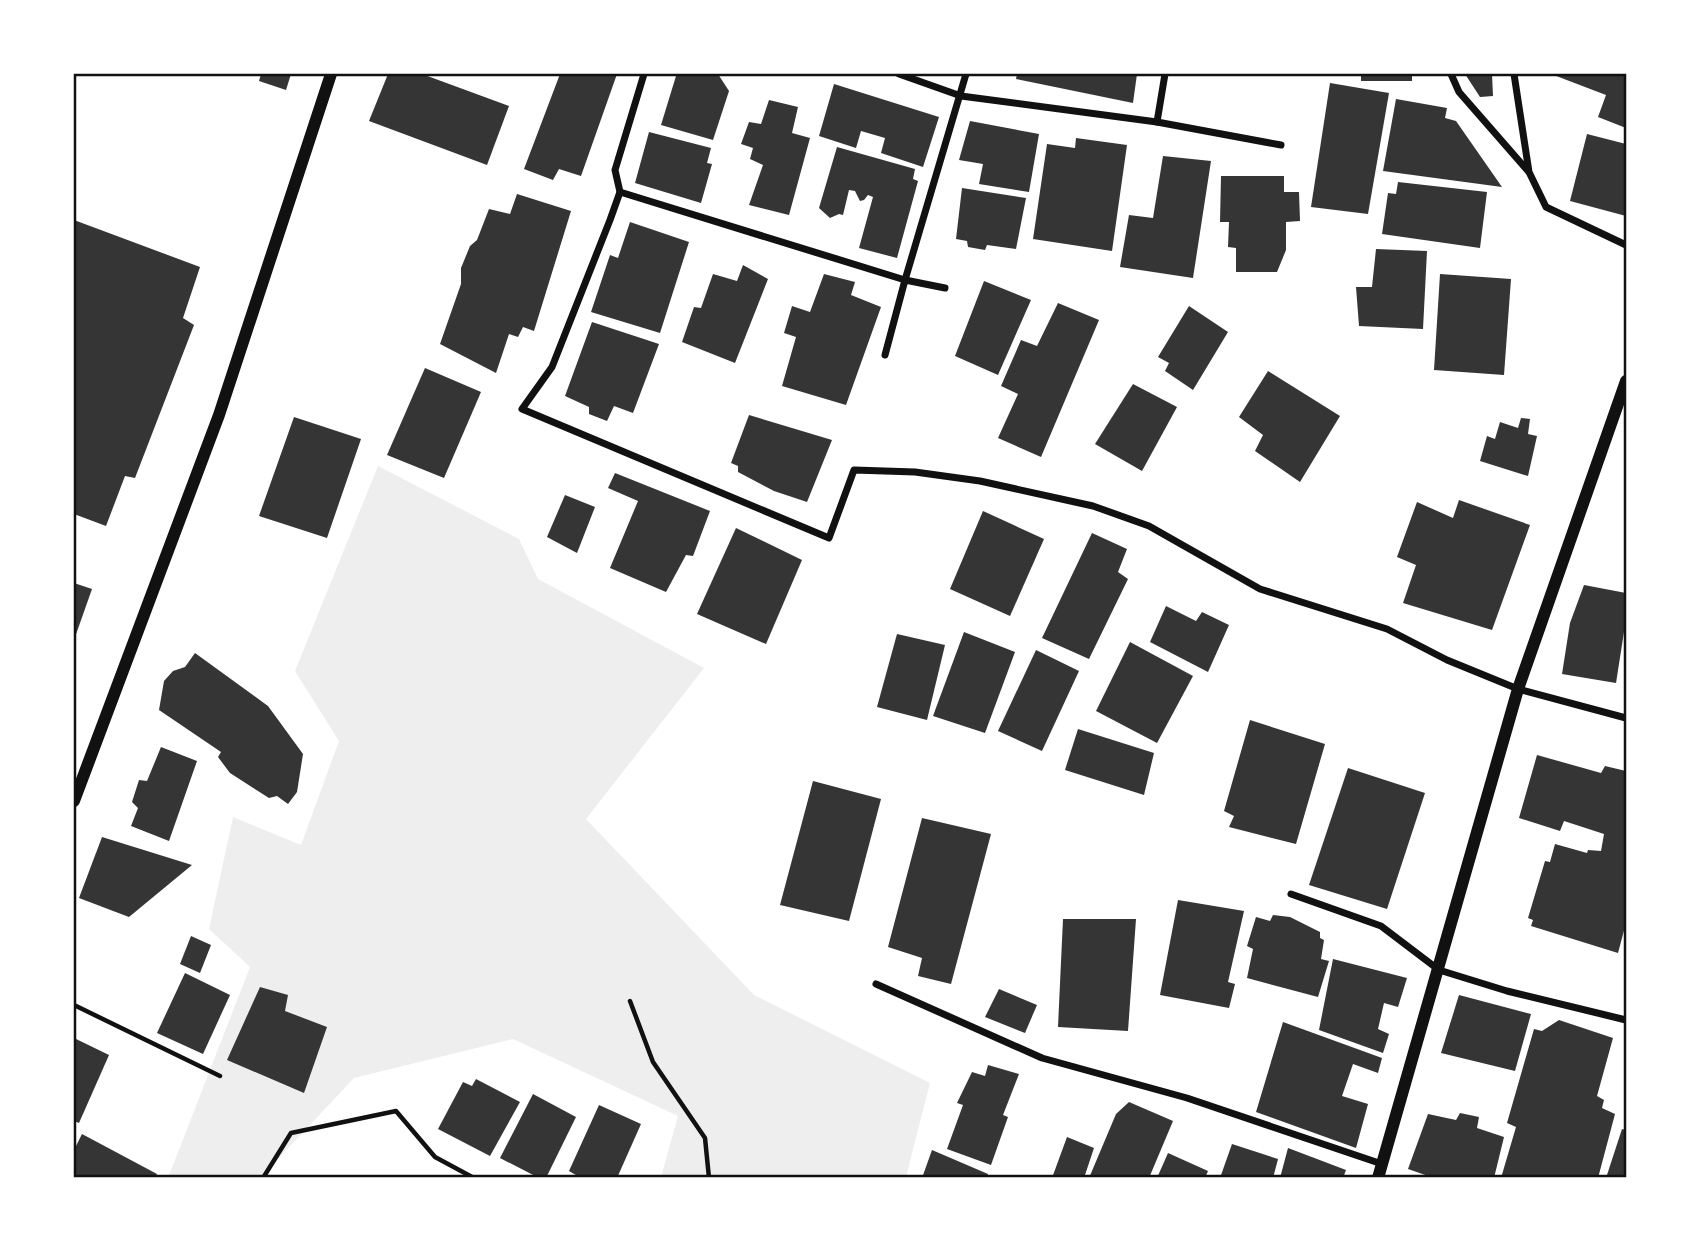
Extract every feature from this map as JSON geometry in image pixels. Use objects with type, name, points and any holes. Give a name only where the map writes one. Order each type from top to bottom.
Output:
[{"type":"street","points":[[74,801],[219,415],[331,74]]},
{"type":"street","points":[[644,74],[615,170],[620,192],[552,367],[522,409],[829,538],[854,470],[915,472],[980,481],[1093,506],[1149,526],[1260,589],[1387,629],[1447,660],[1518,689],[1626,718]]},
{"type":"street","points":[[899,74],[961,96],[1157,122],[1281,145]]},
{"type":"street","points":[[886,355],[905,280],[966,74]]},
{"type":"street","points":[[1157,122],[1164,74]]},
{"type":"street","points":[[1451,74],[1459,92],[1529,172],[1546,207],[1626,245]]},
{"type":"street","points":[[1514,74],[1529,172]]},
{"type":"street","points":[[620,192],[905,280],[945,288]]},
{"type":"street","points":[[1378,1178],[1518,689],[1626,381]]},
{"type":"street","points":[[1291,894],[1381,926],[1439,970],[1507,991],[1626,1020]]},
{"type":"street","points":[[876,985],[1042,1058],[1187,1098],[1382,1164]]},
{"type":"path","points":[[630,1001],[653,1062],[705,1138],[709,1178]]},
{"type":"path","points":[[74,1005],[220,1076]]},
{"type":"path","points":[[263,1178],[291,1133],[396,1111],[435,1157],[474,1178]]},
{"type":"shaded area","points":[[378,466],[519,539],[538,579],[704,668],[586,819],[754,995],[930,1083],[906,1177],[661,1177],[678,1116],[513,1039],[354,1078],[261,1177],[168,1178],[250,967],[209,929],[233,817],[301,845],[339,741],[295,671]]},
{"type":"building","points":[[261,74],[291,74],[286,90],[259,81]]},
{"type":"building","points":[[388,74],[422,74],[509,106],[487,165],[369,121]]},
{"type":"building","points":[[560,74],[617,74],[581,176],[559,169],[553,180],[524,169]]},
{"type":"building","points":[[718,74],[729,91],[713,140],[661,125],[676,76]]},
{"type":"building","points":[[1017,74],[1137,74],[1133,103],[1016,79]]},
{"type":"building","points":[[1361,74],[1412,74],[1412,81],[1361,81]]},
{"type":"building","points":[[1465,74],[1492,74],[1493,96],[1480,97]]},
{"type":"building","points":[[1551,74],[1626,74],[1626,128],[1598,117],[1606,95]]},
{"type":"building","points":[[1330,83],[1389,93],[1368,214],[1311,207]]},
{"type":"building","points":[[834,84],[939,117],[923,167],[881,153],[885,138],[861,131],[856,148],[819,136]]},
{"type":"building","points":[[1396,99],[1447,108],[1445,118],[1456,121],[1502,187],[1383,171]]},
{"type":"building","points":[[769,100],[798,107],[792,133],[810,138],[789,215],[749,205],[763,165],[750,159],[753,148],[741,144],[749,122],[761,124]]},
{"type":"building","points":[[970,121],[1039,134],[1029,192],[979,184],[983,164],[959,160]]},
{"type":"building","points":[[649,132],[711,148],[707,163],[712,164],[701,203],[635,183]]},
{"type":"building","points":[[1587,134],[1626,144],[1626,216],[1570,201]]},
{"type":"building","points":[[1076,138],[1127,145],[1112,251],[1033,239],[1047,144],[1075,148]]},
{"type":"building","points":[[837,147],[915,169],[913,179],[918,181],[897,258],[859,248],[873,197],[868,195],[860,201],[855,191],[849,190],[843,215],[830,218],[819,208]]},
{"type":"building","points":[[1163,156],[1211,161],[1193,278],[1120,267],[1129,215],[1153,218]]},
{"type":"building","points":[[1221,176],[1284,176],[1284,192],[1299,192],[1300,221],[1286,222],[1286,250],[1277,272],[1236,272],[1236,248],[1228,247],[1229,222],[1220,222]]},
{"type":"building","points":[[1398,182],[1487,192],[1480,248],[1382,234],[1388,193],[1396,194]]},
{"type":"building","points":[[962,188],[1026,198],[1016,249],[987,245],[985,250],[968,247],[967,241],[956,239]]},
{"type":"building","points":[[517,194],[571,211],[534,331],[523,327],[518,337],[509,334],[496,373],[440,344],[461,284],[461,268],[470,246],[477,240],[489,209],[510,214]]},
{"type":"building","points":[[74,220],[200,267],[183,318],[194,325],[135,478],[125,476],[106,526],[74,514]]},
{"type":"building","points":[[630,222],[689,242],[660,333],[591,312],[610,255],[618,258]]},
{"type":"building","points":[[1376,249],[1427,251],[1423,329],[1359,326],[1356,287],[1372,287]]},
{"type":"building","points":[[743,265],[768,279],[735,363],[682,342],[694,307],[701,308],[713,274],[737,281]]},
{"type":"building","points":[[824,274],[855,282],[851,295],[881,307],[846,405],[782,386],[796,337],[784,333],[792,306],[810,312]]},
{"type":"building","points":[[1440,274],[1511,279],[1504,375],[1434,370]]},
{"type":"building","points":[[984,281],[1031,300],[998,375],[955,356]]},
{"type":"building","points":[[1058,303],[1099,320],[1041,457],[998,438],[1018,394],[1001,386],[1021,340],[1037,346]]},
{"type":"building","points":[[1189,306],[1228,332],[1193,390],[1165,371],[1169,363],[1158,357]]},
{"type":"building","points":[[592,322],[659,344],[633,413],[614,406],[607,421],[589,414],[589,407],[565,396]]},
{"type":"building","points":[[425,368],[481,392],[444,478],[387,455]]},
{"type":"building","points":[[1268,371],[1340,416],[1300,482],[1255,451],[1263,435],[1239,417]]},
{"type":"building","points":[[1133,384],[1177,407],[1142,471],[1095,444]]},
{"type":"building","points":[[749,415],[832,440],[807,502],[774,491],[738,472],[738,466],[731,463]]},
{"type":"building","points":[[294,417],[361,439],[327,538],[259,516]]},
{"type":"building","points":[[1521,418],[1530,419],[1528,434],[1537,436],[1528,476],[1480,461],[1487,436],[1495,439],[1500,422],[1518,428]]},
{"type":"building","points":[[615,473],[710,511],[693,556],[686,555],[666,592],[610,568],[638,501],[608,488]]},
{"type":"building","points":[[565,495],[595,507],[577,553],[547,537]]},
{"type":"building","points":[[1459,500],[1530,525],[1492,630],[1403,603],[1416,565],[1397,557],[1417,502],[1453,518]]},
{"type":"building","points":[[983,511],[1044,539],[1010,616],[950,589]]},
{"type":"building","points":[[736,528],[802,560],[766,644],[697,614]]},
{"type":"building","points":[[1092,533],[1127,549],[1118,572],[1128,579],[1089,659],[1042,638]]},
{"type":"building","points":[[74,583],[92,589],[74,640]]},
{"type":"building","points":[[1584,585],[1626,593],[1626,619],[1616,683],[1562,674],[1570,623]]},
{"type":"building","points":[[1166,606],[1196,621],[1202,612],[1229,625],[1208,672],[1150,642]]},
{"type":"building","points":[[964,632],[1015,652],[985,733],[933,716]]},
{"type":"building","points":[[897,634],[945,645],[927,720],[877,707]]},
{"type":"building","points":[[1130,642],[1193,676],[1157,743],[1096,711]]},
{"type":"building","points":[[1036,650],[1079,671],[1042,751],[998,731]]},
{"type":"building","points":[[195,653],[268,706],[303,754],[297,792],[288,804],[277,796],[269,798],[230,773],[218,757],[221,752],[159,710],[164,681],[173,671],[185,667]]},
{"type":"building","points":[[1250,720],[1325,744],[1296,844],[1229,827],[1234,816],[1224,811]]},
{"type":"building","points":[[1078,729],[1154,753],[1144,795],[1065,770]]},
{"type":"building","points":[[161,747],[197,761],[169,841],[131,826],[138,808],[132,802],[139,780],[147,781]]},
{"type":"building","points":[[1537,755],[1601,773],[1605,766],[1626,771],[1626,923],[1618,953],[1531,926],[1533,920],[1528,918],[1545,861],[1550,862],[1555,844],[1587,853],[1588,850],[1601,851],[1604,834],[1564,821],[1560,831],[1519,818]]},
{"type":"building","points":[[1348,768],[1425,793],[1387,909],[1309,885]]},
{"type":"building","points":[[813,781],[881,799],[849,921],[780,905]]},
{"type":"building","points":[[922,818],[991,834],[951,984],[918,976],[922,958],[888,947]]},
{"type":"building","points":[[102,837],[192,865],[129,917],[79,898]]},
{"type":"building","points":[[1178,900],[1244,911],[1228,982],[1235,984],[1229,1008],[1160,995]]},
{"type":"building","points":[[1273,915],[1290,917],[1320,932],[1320,938],[1324,940],[1321,959],[1329,961],[1318,997],[1247,978],[1253,949],[1247,946],[1256,917],[1270,921]]},
{"type":"building","points":[[1063,919],[1136,919],[1128,1031],[1058,1027]]},
{"type":"building","points":[[191,936],[211,945],[200,973],[180,964]]},
{"type":"building","points":[[1333,959],[1407,978],[1398,1007],[1384,1003],[1378,1029],[1389,1034],[1383,1053],[1319,1030]]},
{"type":"building","points":[[185,973],[230,995],[203,1054],[157,1033]]},
{"type":"building","points":[[260,987],[288,995],[285,1011],[327,1027],[304,1093],[227,1060]]},
{"type":"building","points":[[999,989],[1037,1005],[1025,1033],[985,1017]]},
{"type":"building","points":[[1459,995],[1531,1014],[1515,1071],[1441,1053]]},
{"type":"building","points":[[1559,1020],[1613,1038],[1597,1096],[1604,1100],[1602,1108],[1615,1114],[1598,1178],[1501,1178],[1516,1127],[1507,1123],[1534,1029],[1542,1031]]},
{"type":"building","points":[[1283,1022],[1382,1058],[1378,1073],[1353,1064],[1342,1096],[1368,1104],[1356,1148],[1256,1112]]},
{"type":"building","points":[[74,1038],[109,1055],[79,1123],[74,1121]]},
{"type":"building","points":[[988,1065],[1019,1074],[1003,1115],[1008,1117],[991,1165],[947,1149],[963,1105],[957,1103],[972,1072],[985,1076]]},
{"type":"building","points":[[476,1079],[520,1102],[490,1156],[438,1129],[463,1082],[472,1086]]},
{"type":"building","points":[[533,1094],[576,1117],[546,1178],[539,1178],[500,1158]]},
{"type":"building","points":[[1129,1102],[1173,1121],[1149,1178],[1089,1178],[1116,1114]]},
{"type":"building","points":[[599,1105],[641,1124],[617,1178],[581,1178],[569,1171]]},
{"type":"building","points":[[1460,1113],[1479,1117],[1477,1128],[1504,1137],[1494,1178],[1434,1178],[1408,1169],[1428,1114],[1456,1120]]},
{"type":"building","points":[[1622,1129],[1626,1130],[1626,1178],[1606,1178]]},
{"type":"building","points":[[82,1134],[157,1174],[155,1178],[74,1178],[74,1150]]},
{"type":"building","points":[[1067,1137],[1094,1148],[1084,1178],[1052,1178]]},
{"type":"building","points":[[1232,1144],[1278,1159],[1273,1178],[1220,1178]]},
{"type":"building","points":[[1288,1148],[1346,1170],[1343,1178],[1280,1178]]},
{"type":"building","points":[[932,1150],[988,1174],[987,1178],[922,1178]]},
{"type":"building","points":[[1168,1153],[1208,1171],[1205,1178],[1157,1178]]}]
